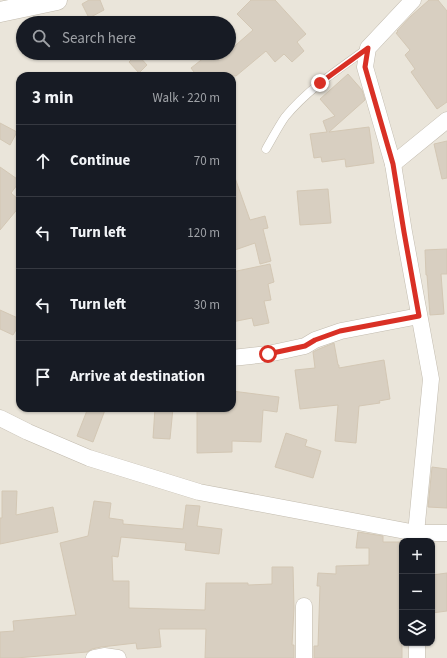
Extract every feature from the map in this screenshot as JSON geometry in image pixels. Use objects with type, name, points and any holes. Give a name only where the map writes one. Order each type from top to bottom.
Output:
[{"type":"street","points":[[0,12],[57,0]]},
{"type":"street","points":[[413,0],[368,48],[365,67],[393,164],[431,379],[416,537]]},
{"type":"street","points":[[393,164],[447,120]]},
{"type":"street","points":[[236,358],[268,354],[305,346],[315,340],[340,331],[419,316]]},
{"type":"street","points":[[0,418],[28,432],[90,458],[199,492],[416,537],[447,533]]},
{"type":"street","points":[[304,606],[304,658]]},
{"type":"street","points":[[417,646],[417,658]]},
{"type":"street","points":[[94,658],[104,656],[118,658]]},
{"type":"lane","points":[[266,149],[284,119],[296,104],[320,83],[368,48]]},
{"type":"shaded area","points":[[0,0],[447,0],[447,658],[0,658]]},
{"type":"building","points":[[89,0],[100,0],[104,10],[93,16],[88,16],[82,4]]},
{"type":"building","points":[[251,0],[275,0],[306,34],[297,42],[304,51],[292,62],[284,54],[275,62],[266,51],[236,76],[236,72],[194,72],[191,68],[201,60],[236,60],[236,45],[253,30],[237,14]]},
{"type":"building","points":[[429,0],[438,0],[447,11],[447,102],[437,109],[411,72],[415,69],[405,55],[410,50],[396,33],[411,16]]},
{"type":"building","points":[[131,60],[142,60],[147,65],[138,72],[129,62]]},
{"type":"building","points":[[348,74],[362,90],[365,100],[329,132],[369,127],[374,163],[346,167],[345,159],[322,162],[321,157],[314,158],[310,134],[327,132],[323,121],[335,116],[320,99]]},
{"type":"building","points":[[0,123],[16,131],[10,145],[0,139]]},
{"type":"building","points":[[447,141],[447,178],[442,179],[434,144]]},
{"type":"building","points":[[0,167],[16,178],[16,186],[11,193],[16,197],[16,211],[0,230]]},
{"type":"building","points":[[236,181],[250,220],[265,216],[268,228],[263,229],[271,261],[260,264],[255,243],[236,250]]},
{"type":"building","points":[[328,189],[331,223],[300,225],[297,191]]},
{"type":"building","points":[[447,249],[447,274],[441,274],[444,314],[430,315],[425,250]]},
{"type":"building","points":[[270,264],[274,282],[268,284],[271,300],[264,301],[269,323],[254,326],[252,318],[236,321],[236,271]]},
{"type":"building","points":[[0,310],[16,317],[16,330],[13,335],[0,329]]},
{"type":"building","points":[[334,343],[339,368],[384,360],[390,399],[379,401],[380,403],[359,406],[356,443],[335,441],[338,405],[300,409],[295,370],[315,368],[313,352]]},
{"type":"building","points":[[236,392],[279,397],[277,412],[263,410],[261,442],[232,441],[232,452],[197,453],[197,412],[236,412]]},
{"type":"building","points":[[86,412],[104,412],[93,442],[77,436]]},
{"type":"building","points":[[155,412],[173,412],[170,439],[153,438]]},
{"type":"building","points":[[286,433],[307,440],[305,446],[321,451],[313,478],[275,467]]},
{"type":"building","points":[[432,467],[447,469],[447,508],[428,507]]},
{"type":"building","points":[[2,491],[17,491],[16,515],[53,507],[58,532],[0,544]]},
{"type":"building","points":[[94,501],[111,503],[109,518],[123,520],[123,524],[183,529],[186,505],[200,506],[197,526],[222,529],[219,554],[185,550],[186,543],[121,537],[118,557],[112,556],[113,581],[129,581],[129,608],[205,610],[206,583],[248,583],[248,585],[272,584],[272,567],[293,567],[294,608],[292,645],[294,645],[294,658],[205,658],[206,629],[159,629],[161,647],[137,649],[136,643],[101,647],[87,652],[0,658],[0,632],[14,631],[13,621],[76,615],[60,543],[88,536]]},
{"type":"building","points":[[358,532],[383,536],[383,542],[399,542],[399,646],[402,646],[402,658],[314,658],[314,646],[318,646],[320,586],[317,586],[318,573],[336,574],[336,566],[369,565],[369,548],[356,548]]},
{"type":"building","points":[[447,573],[447,611],[435,613],[435,575]]},
{"type":"route","points":[[268,354],[305,346],[315,340],[340,331],[419,316],[393,164],[365,67],[368,48],[320,83]]}]
